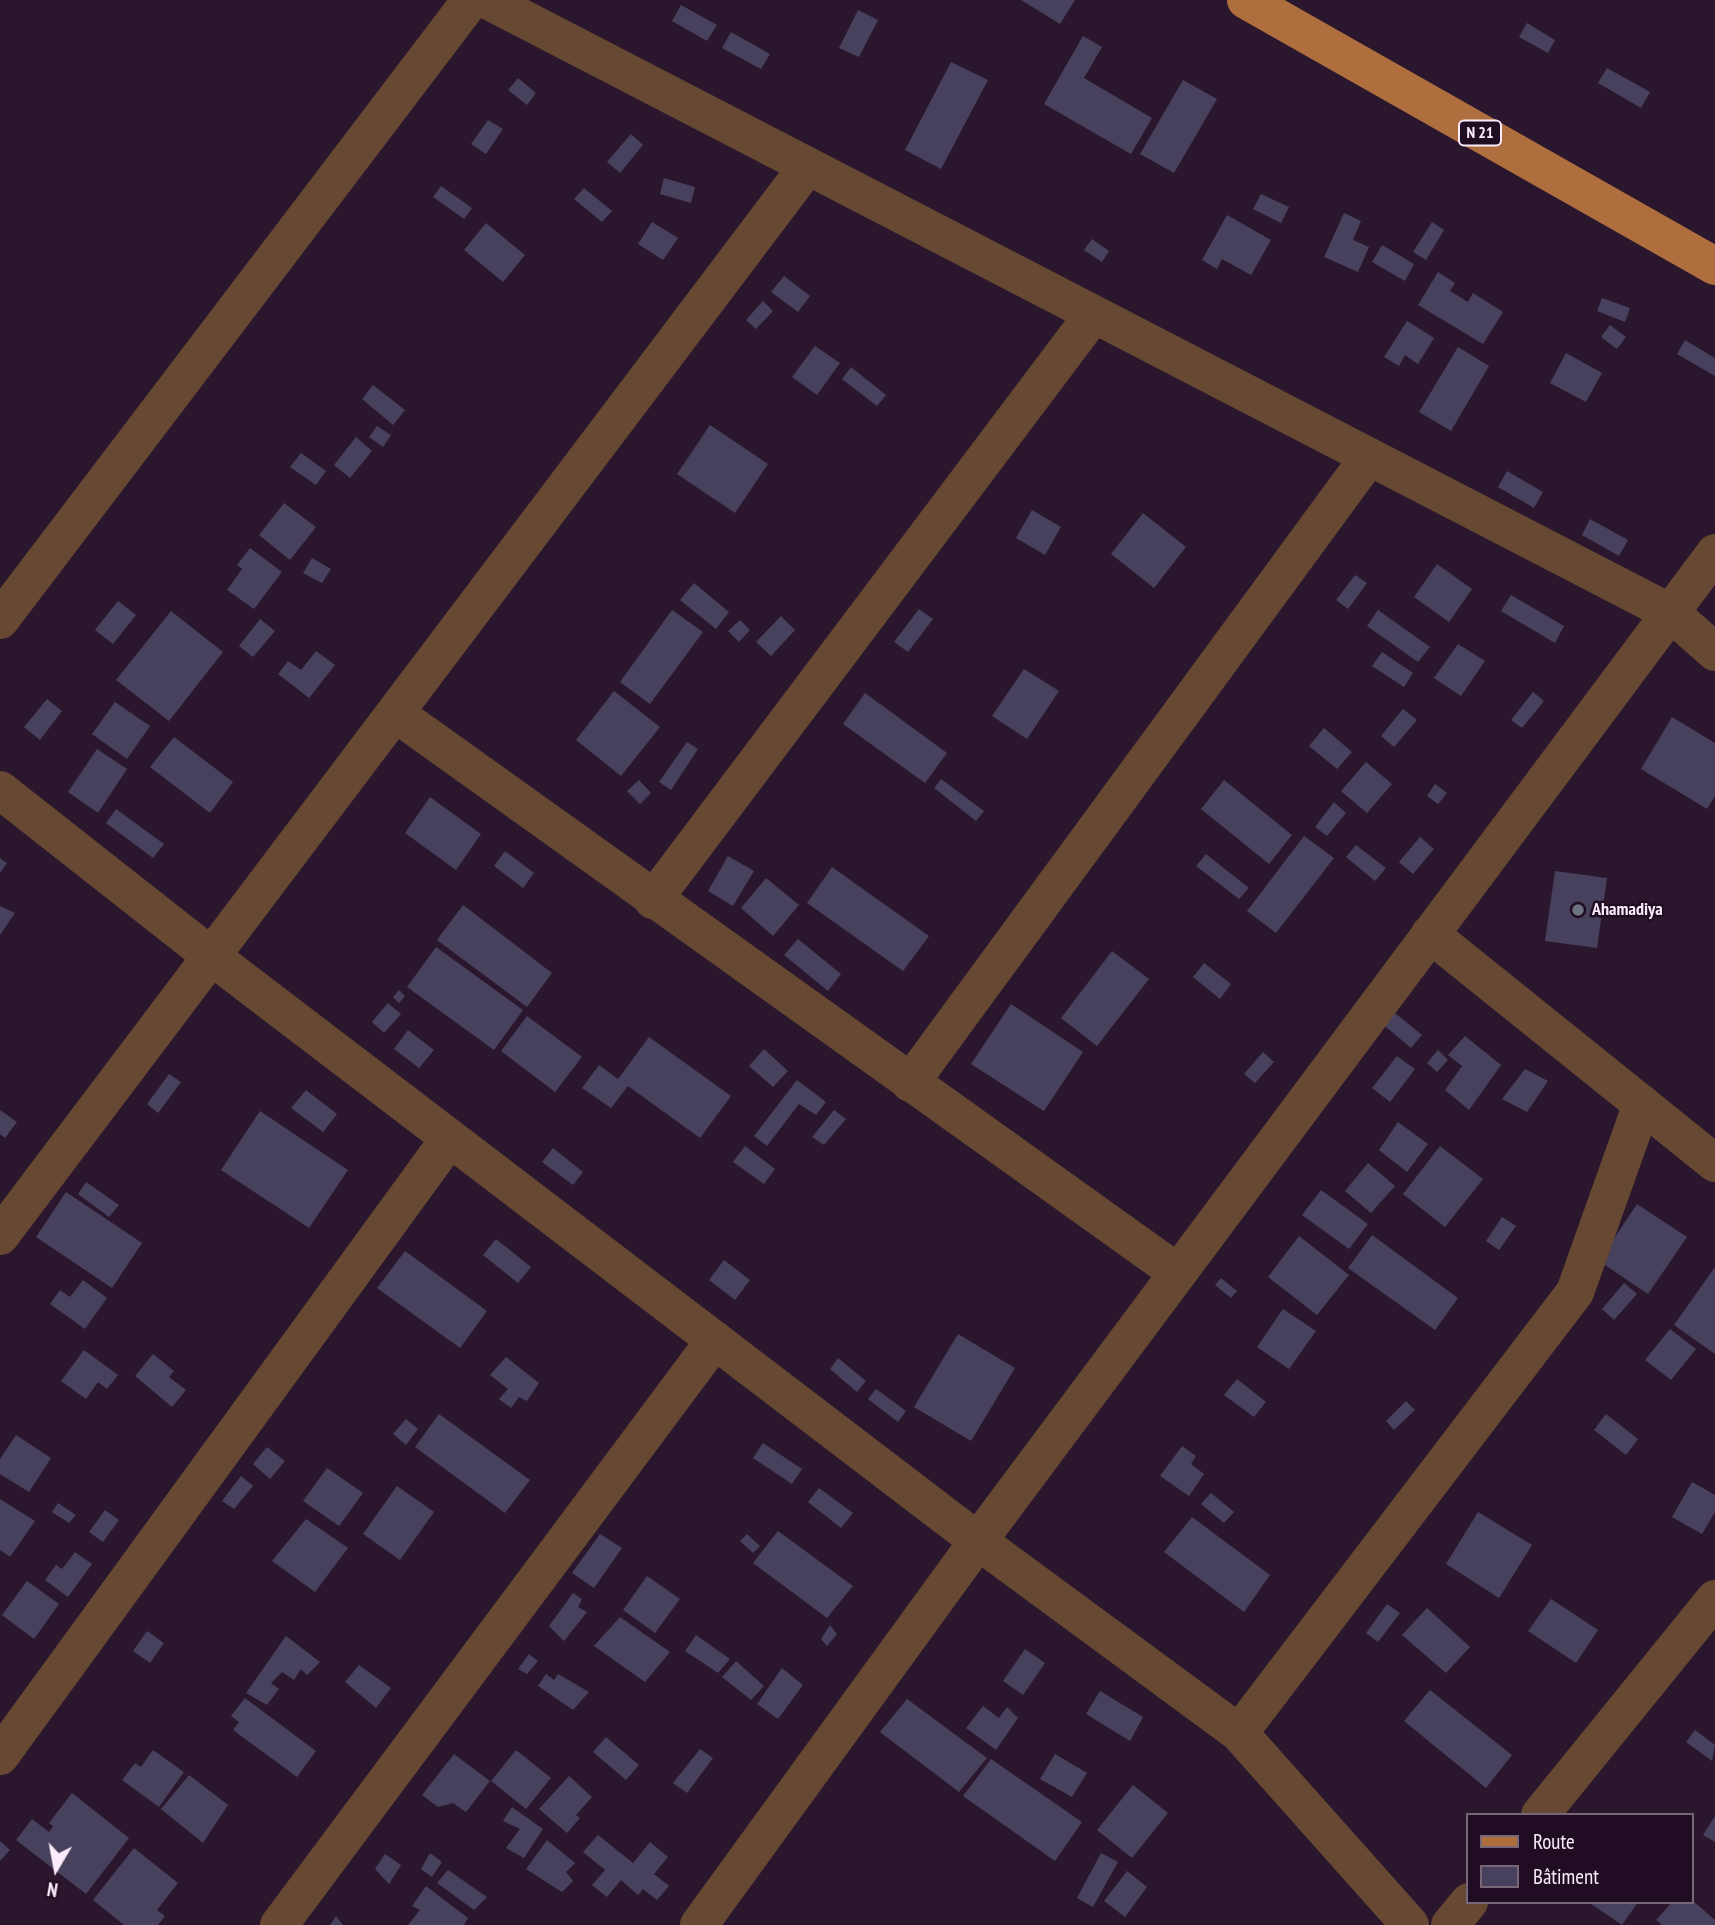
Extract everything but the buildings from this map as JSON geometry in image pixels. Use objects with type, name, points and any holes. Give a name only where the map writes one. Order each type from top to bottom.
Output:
[{"type":"main road","name":"N 21","points":[[1246,0],[1715,266]]},
{"type":"street","points":[[0,621],[471,0]]},
{"type":"street","points":[[487,0],[1671,613],[1715,652]]},
{"type":"street","points":[[0,1236],[807,167]]},
{"type":"street","points":[[653,900],[1093,315]]},
{"type":"street","points":[[910,1083],[1369,457]]},
{"type":"street","points":[[699,1925],[978,1541],[1715,553]]},
{"type":"street","points":[[395,713],[1178,1273]]},
{"type":"street","points":[[0,790],[211,956],[978,1541],[1239,1733],[1410,1925]]},
{"type":"street","points":[[1430,934],[1715,1163]]},
{"type":"street","points":[[1239,1733],[1575,1292],[1642,1104]]},
{"type":"street","points":[[0,1756],[450,1138]]},
{"type":"street","points":[[279,1925],[715,1340]]},
{"type":"street","points":[[1542,1813],[1715,1599]]},
{"type":"street","points":[[1450,1925],[1467,1904]]},
{"type":"place","name":"Ahamadiya","points":[[1578,910]]}]
